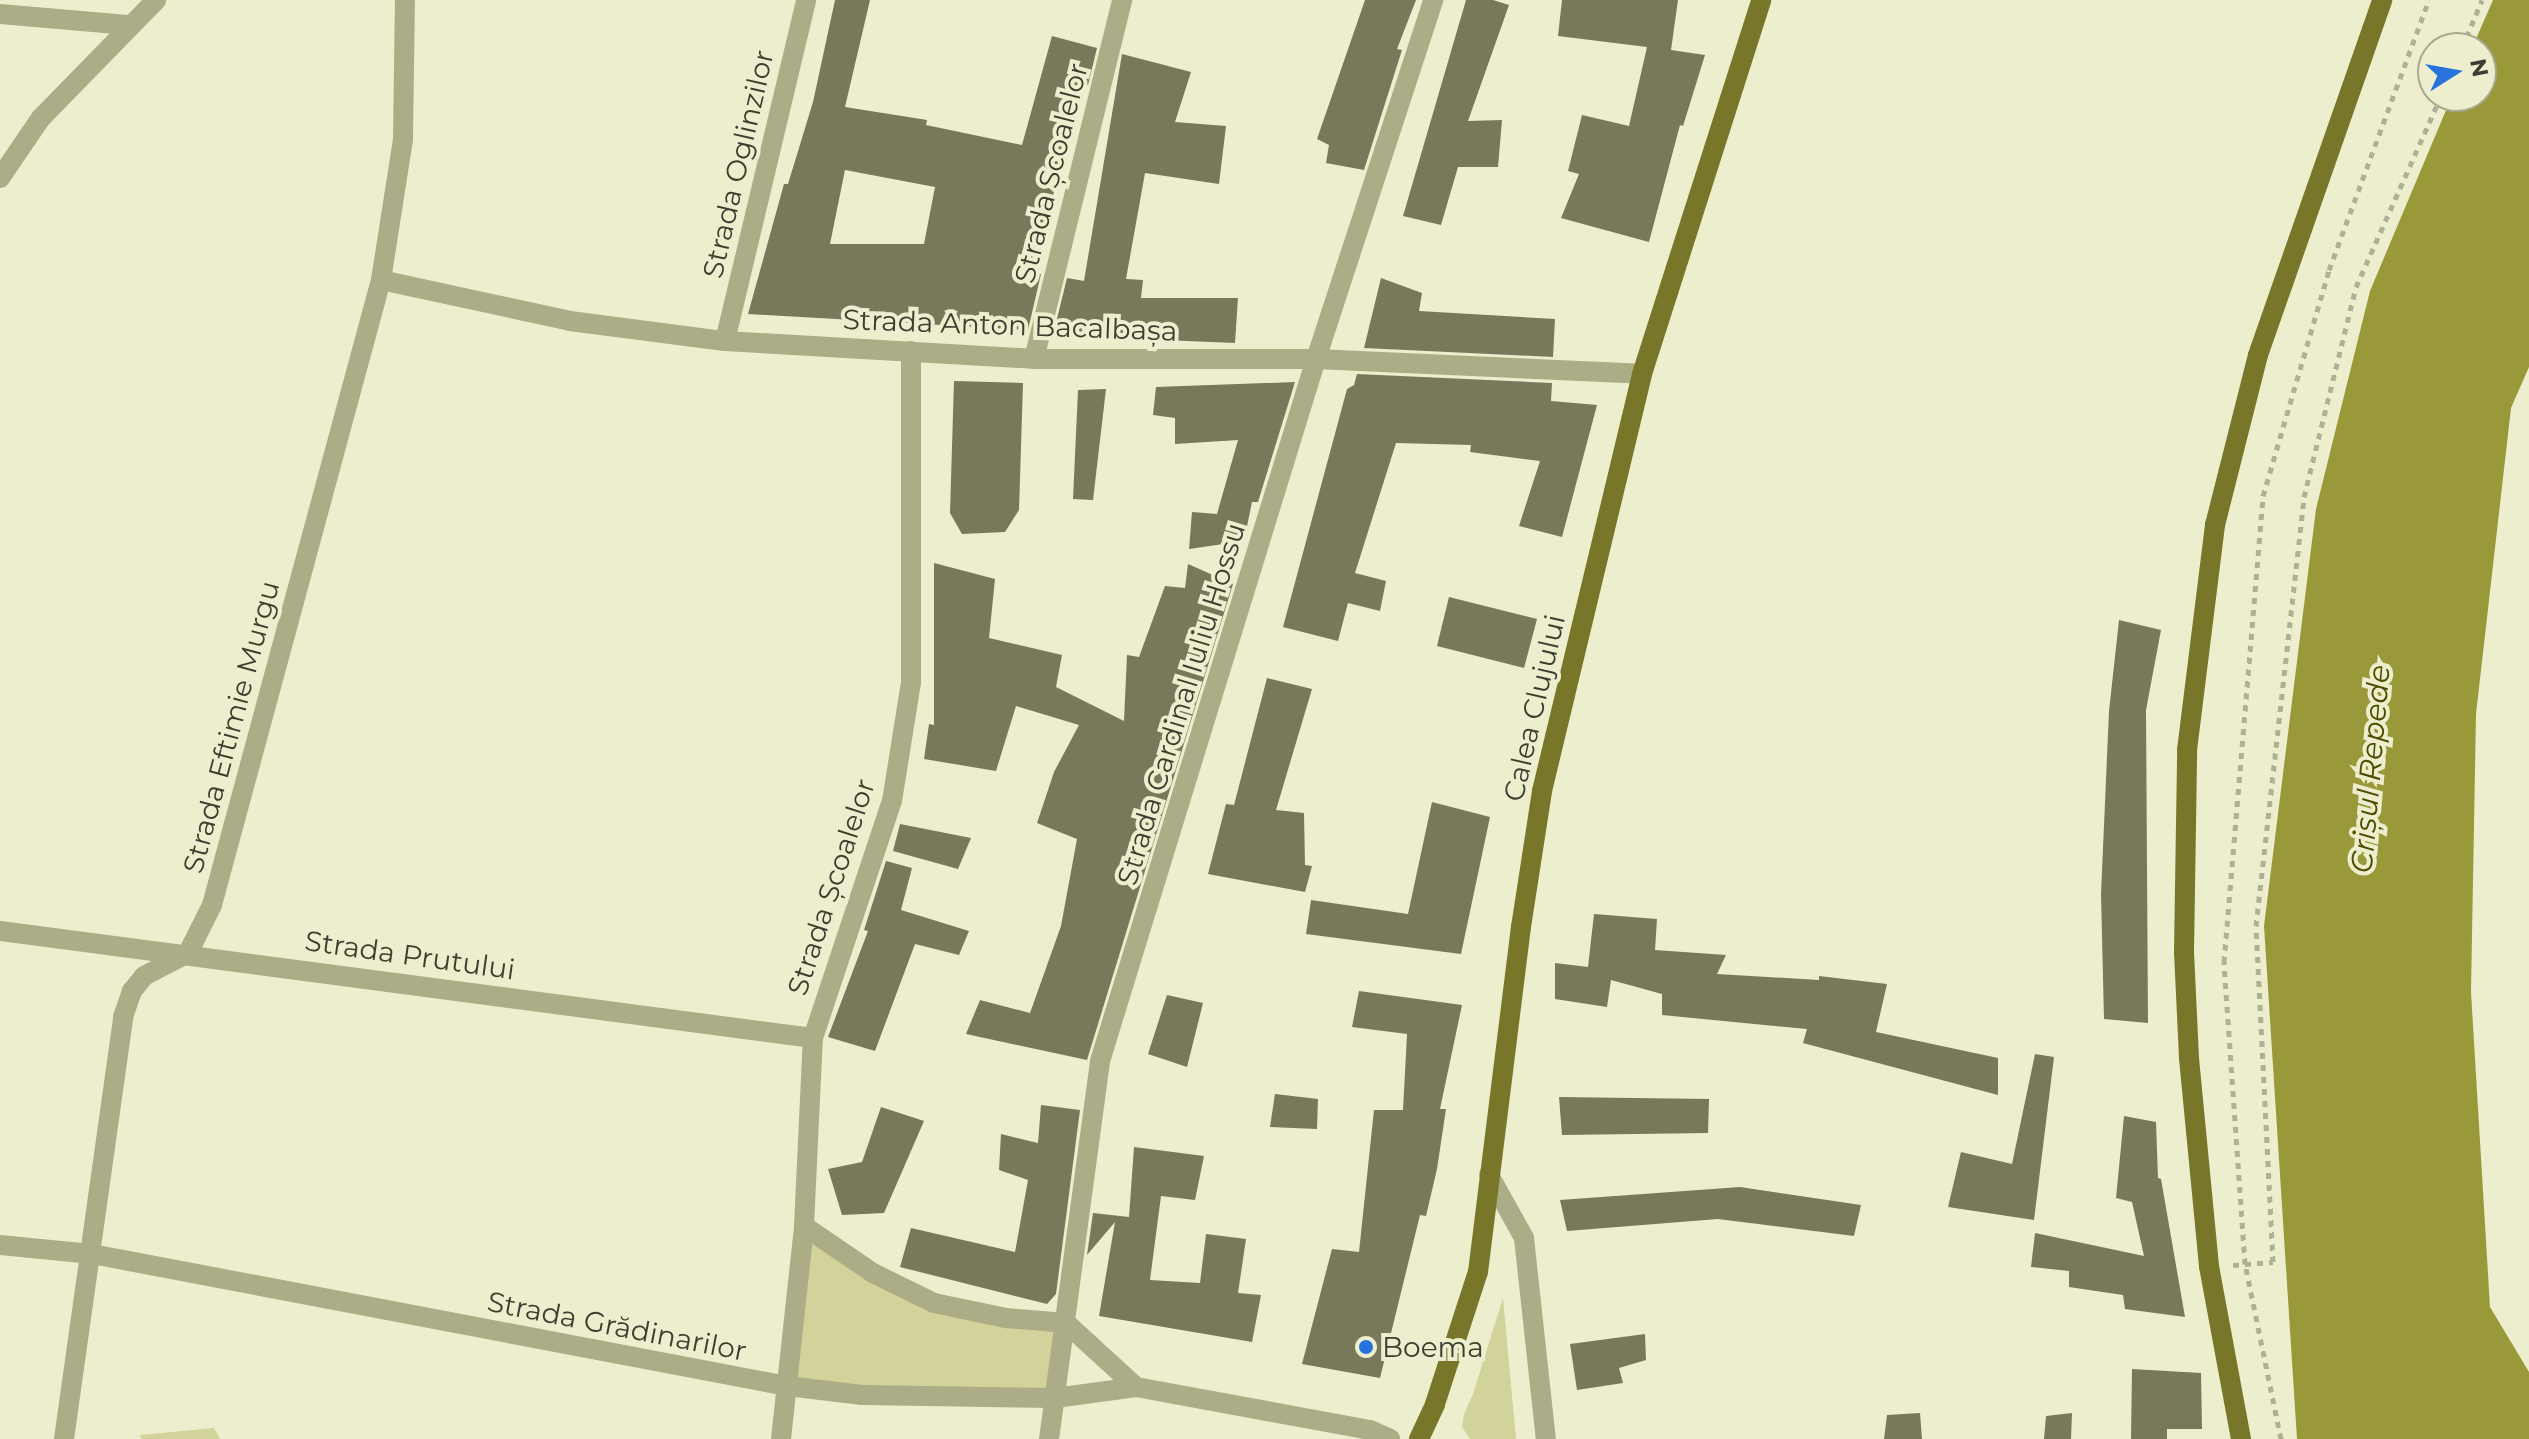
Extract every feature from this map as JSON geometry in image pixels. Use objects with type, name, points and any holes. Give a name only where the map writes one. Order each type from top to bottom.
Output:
[{"type":"main road","name":"Calea Clujului","points":[[1419,1439],[1435,1404],[1478,1272],[1542,791],[1642,374],[1761,0]]},
{"type":"main road","points":[[2241,1439],[2209,1266],[2189,1058],[2184,952],[2187,750],[2215,525],[2258,355],[2382,0]]},
{"type":"street","points":[[0,178],[41,118],[128,25],[156,0]]},
{"type":"street","name":"Strada Eftimie Murgu","points":[[188,953],[212,905],[381,280],[403,139],[405,0]]},
{"type":"street","name":"Strada Oglinzilor","points":[[725,341],[806,0]]},
{"type":"street","name":"Strada Școalelor","points":[[1034,359],[1122,0]]},
{"type":"street","name":"Strada Cardinal Iuliu Hossu","points":[[1049,1439],[1100,1061],[1316,359],[1433,0]]},
{"type":"street","points":[[0,14],[128,25]]},
{"type":"street","name":"Strada Anton Bacalbașa","points":[[381,280],[570,321],[725,341],[1034,359],[1316,359],[1642,374]]},
{"type":"street","name":"Strada Școalelor","points":[[781,1439],[804,1226],[813,1038],[892,801],[911,682],[911,351]]},
{"type":"street","name":"Strada Prutului","points":[[0,931],[131,950],[188,953],[813,1038]]},
{"type":"street","points":[[64,1439],[123,1017],[132,991],[144,976],[188,953]]},
{"type":"street","points":[[1489,1175],[1524,1238],[1546,1439]]},
{"type":"street","points":[[804,1226],[873,1273],[934,1303],[1006,1318],[1066,1323],[1136,1387]]},
{"type":"street","name":"Strada Grădinarilor","points":[[0,1245],[92,1254],[787,1386],[862,1395],[1055,1398],[1136,1387],[1370,1430],[1390,1439]]},
{"type":"path","points":[[2281,1439],[2245,1264],[2224,962],[2263,496],[2329,270],[2429,0]]},
{"type":"path","points":[[2469,32],[2482,0]]},
{"type":"path","points":[[2209,1266],[2273,1262],[2256,926],[2304,497],[2356,287],[2434,112]]},
{"type":"green space","points":[[804,1226],[934,1303],[1066,1323],[1055,1398],[787,1386]]},
{"type":"green space","points":[[1503,1298],[1516,1439],[1470,1439],[1462,1427],[1464,1414]]},
{"type":"green space","points":[[214,1428],[220,1439],[141,1439],[140,1435]]},
{"type":"water","name":"Crișul Repede","points":[[2493,0],[2529,0],[2529,367],[2511,408],[2476,714],[2471,992],[2490,1307],[2529,1372],[2529,1439],[2297,1439],[2264,926],[2316,509],[2370,291],[2445,112],[2497,112],[2497,32],[2479,32]]},
{"type":"building","points":[[835,0],[870,0],[845,107],[927,120],[926,125],[1022,145],[1052,36],[1097,48],[1088,85],[1081,83],[1034,273],[1041,274],[1028,330],[748,314],[784,184],[788,184],[813,102]],"holes":[[[845,170],[935,187],[924,244],[830,244]]]},
{"type":"building","points":[[1365,0],[1416,0],[1397,49],[1402,50],[1364,170],[1326,163],[1329,145],[1317,139]]},
{"type":"building","points":[[1466,0],[1493,0],[1509,5],[1468,121],[1502,120],[1498,167],[1458,167],[1441,225],[1403,216]]},
{"type":"building","points":[[1562,0],[1678,0],[1671,50],[1705,55],[1683,126],[1680,125],[1649,242],[1561,218],[1579,174],[1568,171],[1582,115],[1629,126],[1647,47],[1558,36]]},
{"type":"building","points":[[1122,54],[1191,72],[1175,122],[1226,126],[1219,184],[1145,173],[1126,279],[1143,280],[1141,298],[1238,298],[1235,343],[1064,336],[1065,332],[1054,331],[1067,278],[1084,281]]},
{"type":"building","points":[[1381,278],[1422,293],[1419,311],[1555,319],[1553,357],[1364,348]]},
{"type":"building","points":[[1357,374],[1552,383],[1551,401],[1597,405],[1562,537],[1519,526],[1540,461],[1470,452],[1471,445],[1396,443],[1355,573],[1386,581],[1380,611],[1348,603],[1338,641],[1283,627],[1347,389],[1354,385]]},
{"type":"building","points":[[954,381],[1023,383],[1019,510],[1005,532],[962,534],[950,513]]},
{"type":"building","points":[[1295,382],[1258,502],[1252,502],[1244,541],[1189,549],[1192,512],[1217,514],[1238,440],[1175,444],[1175,418],[1153,415],[1156,387]]},
{"type":"building","points":[[1106,389],[1093,500],[1073,499],[1078,390]]},
{"type":"building","points":[[934,563],[995,579],[989,638],[1062,655],[1056,687],[1124,721],[1127,655],[1139,657],[1165,586],[1185,588],[1188,564],[1233,584],[1087,1060],[966,1034],[980,1000],[1030,1013],[1061,926],[1077,839],[1037,823],[1054,772],[1079,725],[1016,706],[996,771],[924,759],[929,724],[934,725]]},
{"type":"building","points":[[1449,597],[1537,619],[1524,668],[1437,646]]},
{"type":"building","points":[[2119,620],[2161,630],[2146,710],[2148,1023],[2104,1019],[2101,894],[2109,711]]},
{"type":"building","points":[[1267,678],[1312,689],[1276,810],[1304,813],[1305,865],[1312,866],[1305,892],[1208,874],[1226,804],[1234,805]]},
{"type":"building","points":[[1432,802],[1490,817],[1461,954],[1306,934],[1311,900],[1408,914]]},
{"type":"building","points":[[900,824],[971,838],[958,869],[893,851]]},
{"type":"building","points":[[886,861],[912,868],[901,910],[969,931],[959,955],[915,944],[875,1051],[828,1037],[868,931],[864,930]]},
{"type":"building","points":[[1594,914],[1657,919],[1655,950],[1726,955],[1717,974],[1819,980],[1819,976],[1887,984],[1876,1032],[1998,1058],[1998,1095],[1803,1043],[1807,1029],[1662,1015],[1662,994],[1611,980],[1607,1007],[1555,999],[1555,963],[1588,967]]},
{"type":"building","points":[[1359,991],[1462,1005],[1440,1109],[1446,1109],[1437,1169],[1426,1216],[1420,1215],[1380,1378],[1302,1364],[1332,1249],[1359,1252],[1374,1110],[1403,1110],[1407,1034],[1352,1027]]},
{"type":"building","points":[[1167,995],[1203,1003],[1187,1067],[1148,1054]]},
{"type":"building","points":[[2035,1054],[2054,1057],[2034,1220],[1948,1207],[1961,1152],[2012,1164]]},
{"type":"building","points":[[1275,1094],[1318,1099],[1317,1129],[1270,1127]]},
{"type":"building","points":[[1559,1097],[1709,1099],[1708,1133],[1562,1135]]},
{"type":"building","points":[[1041,1105],[1080,1110],[1056,1294],[1047,1304],[900,1267],[911,1228],[1015,1252],[1028,1180],[999,1170],[1001,1134],[1038,1143]]},
{"type":"building","points":[[881,1107],[924,1121],[884,1213],[842,1215],[828,1169],[862,1162]]},
{"type":"building","points":[[2124,1116],[2156,1122],[2158,1178],[2161,1179],[2185,1317],[2125,1309],[2123,1295],[2069,1287],[2069,1271],[2031,1267],[2035,1233],[2144,1256],[2132,1202],[2116,1198]]},
{"type":"building","points":[[1134,1147],[1204,1156],[1195,1200],[1161,1196],[1150,1280],[1200,1283],[1206,1234],[1246,1239],[1238,1293],[1261,1295],[1252,1342],[1099,1316],[1115,1222],[1087,1255],[1093,1213],[1129,1217]]},
{"type":"building","points":[[1740,1187],[1861,1205],[1854,1236],[1718,1219],[1567,1231],[1560,1200]]},
{"type":"building","points":[[1645,1334],[1646,1360],[1619,1368],[1623,1383],[1577,1390],[1570,1344]]},
{"type":"building","points":[[2132,1369],[2201,1373],[2202,1429],[2167,1429],[2167,1439],[2131,1439]]},
{"type":"building","points":[[1920,1413],[1922,1439],[1884,1439],[1887,1415]]},
{"type":"building","points":[[2072,1413],[2071,1439],[2044,1439],[2046,1416]]},
{"type":"place","name":"Boema","points":[[1366,1347]]}]
